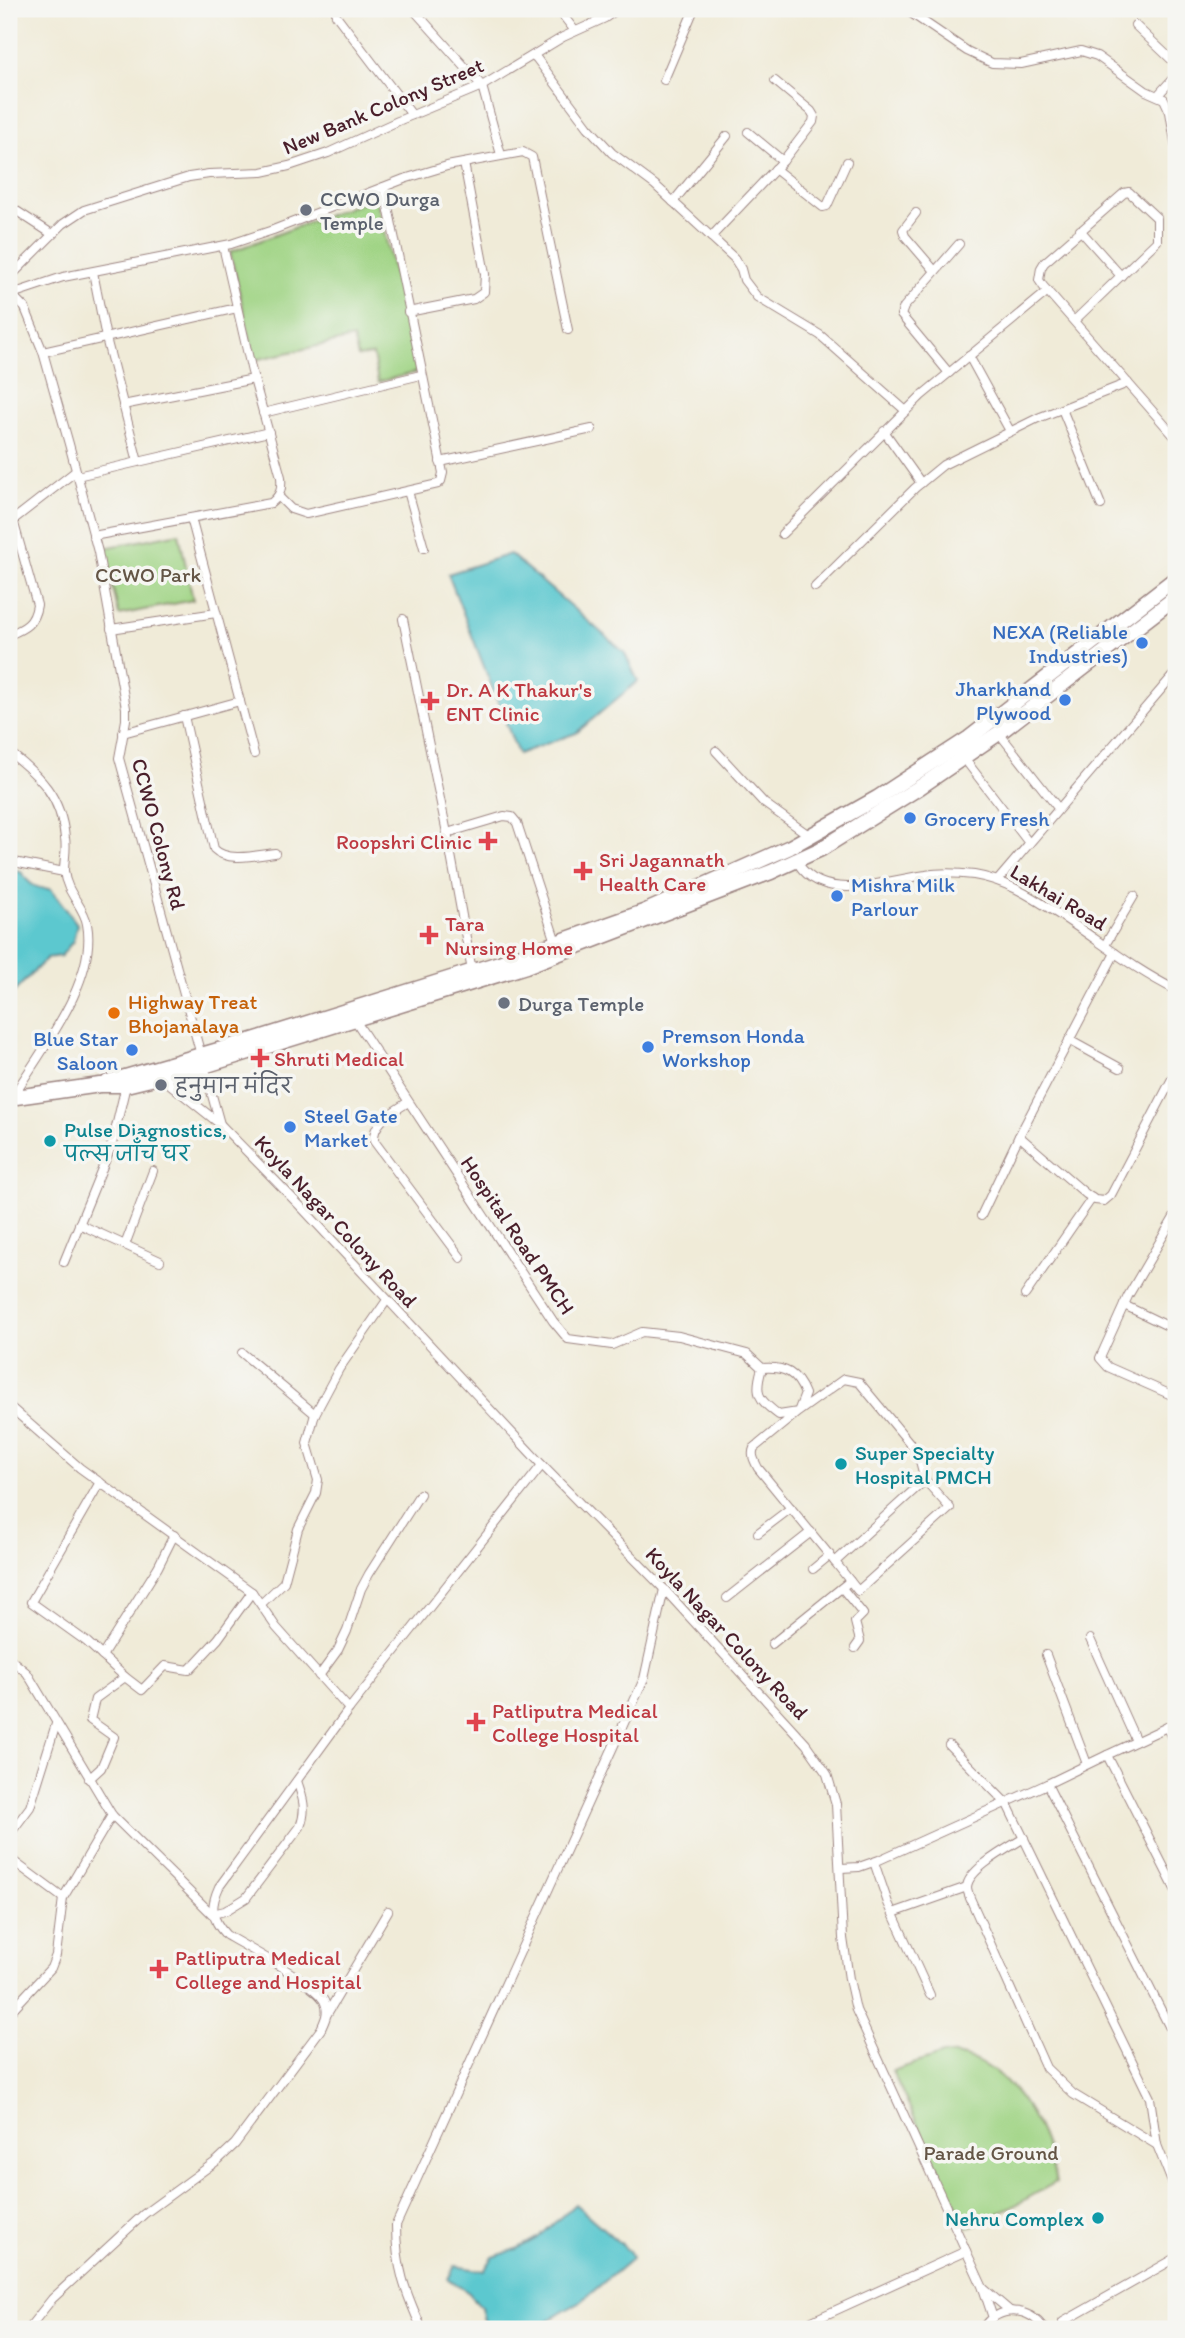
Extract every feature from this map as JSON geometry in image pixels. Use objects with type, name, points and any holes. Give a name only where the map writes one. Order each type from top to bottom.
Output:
[{"type":"highway","points":[[11,1098],[100,1084],[126,1075],[202,1061],[355,1020],[501,968],[600,939],[793,854],[810,836],[877,799],[969,738],[1176,578]]},
{"type":"highway","points":[[100,1084],[126,1086],[161,1077],[472,971],[501,968],[556,942],[837,839],[999,733],[1176,597]]},
{"type":"street","points":[[413,9],[482,86],[501,155]]},
{"type":"street","points":[[558,9],[575,31]]},
{"type":"street","name":"New Bank Colony Street","points":[[9,278],[52,234],[76,214],[93,206],[189,177],[262,172],[328,153],[482,86],[618,9]]},
{"type":"street","points":[[664,80],[694,9]]},
{"type":"street","points":[[905,9],[967,51],[992,63],[1021,64],[1070,51],[1089,52],[1146,91],[1164,99],[1170,112],[1176,148]]},
{"type":"street","points":[[337,15],[412,115]]},
{"type":"street","points":[[1135,25],[1176,64]]},
{"type":"street","points":[[534,55],[612,153],[655,185],[738,263],[744,280],[757,297],[820,335],[906,411]]},
{"type":"street","points":[[1158,95],[1176,75]]},
{"type":"street","points":[[711,237],[783,161],[813,122],[811,111],[775,81]]},
{"type":"street","points":[[748,132],[783,161]]},
{"type":"street","points":[[673,202],[727,136]]},
{"type":"street","points":[[10,293],[46,282],[223,246],[273,230],[404,178],[523,152],[532,157],[568,330]]},
{"type":"street","points":[[775,169],[823,207],[827,206],[847,162]]},
{"type":"street","points":[[408,312],[474,299],[484,292],[485,274],[464,163]]},
{"type":"street","points":[[279,497],[290,509],[306,514],[438,484],[443,477],[383,187]]},
{"type":"street","points":[[1074,321],[1153,247],[1158,233],[1157,218],[1129,192],[1124,193],[1080,230],[1041,268],[1039,280],[1074,321],[1176,438]]},
{"type":"street","points":[[9,206],[52,234]]},
{"type":"street","points":[[916,213],[903,230],[905,236],[935,271]]},
{"type":"street","points":[[1080,230],[1121,276]]},
{"type":"street","points":[[949,373],[901,316],[904,307],[959,244]]},
{"type":"street","points":[[93,536],[271,503],[279,497],[281,477],[254,379],[223,246]]},
{"type":"street","points":[[93,272],[106,338],[138,462]]},
{"type":"street","points":[[782,534],[884,431],[1048,291]]},
{"type":"street","name":"CCWO Colony Rd","points":[[10,293],[25,308],[43,352],[93,536],[126,708],[119,758],[202,1061]]},
{"type":"street","points":[[43,352],[237,308]]},
{"type":"street","points":[[969,356],[1010,431]]},
{"type":"street","points":[[263,413],[421,375]]},
{"type":"street","points":[[124,405],[254,379]]},
{"type":"street","points":[[815,587],[921,483],[957,457],[1010,431],[1128,383]]},
{"type":"street","points":[[1062,409],[1101,505]]},
{"type":"street","points":[[440,462],[592,429]]},
{"type":"street","points":[[884,431],[921,483]]},
{"type":"street","points":[[9,635],[29,626],[35,617],[37,605],[11,522],[76,474],[269,432]]},
{"type":"street","points":[[408,491],[424,548]]},
{"type":"street","points":[[191,518],[254,754]]},
{"type":"street","points":[[111,629],[216,613]]},
{"type":"street","points":[[403,619],[472,971]]},
{"type":"street","points":[[998,880],[1176,672]]},
{"type":"street","points":[[123,733],[240,701]]},
{"type":"street","points":[[184,716],[215,849],[221,855],[231,857],[275,853]]},
{"type":"street","points":[[999,733],[1058,808]]},
{"type":"street","points":[[716,751],[764,803],[810,836]]},
{"type":"street","points":[[9,752],[35,772],[54,798],[66,841],[64,872],[69,890],[87,922],[89,955],[76,993],[11,1098]]},
{"type":"street","points":[[963,757],[1029,843]]},
{"type":"street","points":[[447,833],[504,816],[512,817],[517,823],[556,942]]},
{"type":"street","name":"Lakhai Road","points":[[793,854],[804,875],[828,886],[870,885],[926,874],[949,873],[998,880],[1037,901],[1176,990]]},
{"type":"street","points":[[9,861],[64,872]]},
{"type":"street","points":[[1105,945],[1134,896]]},
{"type":"street","points":[[981,1216],[1115,953]]},
{"type":"street","name":"Hospital Road PMCH","points":[[355,1020],[553,1321],[568,1339],[612,1345],[642,1332],[679,1336],[747,1354],[762,1368]]},
{"type":"street","points":[[1069,1040],[1120,1068]]},
{"type":"street","name":"Koyla Nagar Colony Road","points":[[202,1061],[220,1125]]},
{"type":"street","points":[[1020,1136],[1092,1198],[1104,1200],[1111,1195],[1176,1071]]},
{"type":"street","name":"Koyla Nagar Colony Road","points":[[161,1077],[220,1125],[304,1210],[542,1465],[664,1589],[806,1744],[827,1774],[836,1804],[843,1938],[856,2010],[984,2288]]},
{"type":"street","points":[[64,1262],[118,1124],[126,1086]]},
{"type":"street","points":[[408,1102],[377,1125],[373,1132],[374,1140],[461,1258]]},
{"type":"street","points":[[125,1245],[153,1171]]},
{"type":"street","points":[[1025,1295],[1092,1198]]},
{"type":"street","points":[[1176,1214],[1174,1223],[1124,1305],[1100,1358],[1108,1367],[1176,1397]]},
{"type":"street","points":[[79,1224],[160,1261]]},
{"type":"street","points":[[261,1604],[284,1582],[298,1529],[316,1493],[318,1480],[307,1443],[316,1414],[339,1369],[387,1300]]},
{"type":"street","points":[[1124,1305],[1176,1331]]},
{"type":"street","points":[[242,1353],[316,1414]]},
{"type":"street","points":[[762,1368],[784,1368],[799,1379],[805,1394],[798,1412],[779,1415],[762,1402],[757,1386],[762,1368]]},
{"type":"street","points":[[844,1379],[859,1381],[918,1453],[925,1480],[950,1508],[858,1591],[758,1468],[752,1453],[754,1448],[798,1412],[844,1379]]},
{"type":"street","points":[[9,1406],[79,1468],[253,1592],[276,1627],[349,1709]]},
{"type":"street","points":[[212,1914],[213,1901],[219,1887],[349,1709],[542,1465]]},
{"type":"street","points":[[813,1569],[832,1559],[925,1480]]},
{"type":"street","points":[[100,1482],[31,1602],[87,1642],[142,1690],[164,1666],[189,1670],[218,1639],[253,1592]]},
{"type":"street","points":[[319,1676],[338,1650],[369,1574],[420,1494]]},
{"type":"street","points":[[758,1533],[791,1508]]},
{"type":"street","points":[[727,1598],[811,1532]]},
{"type":"street","points":[[102,1656],[158,1567],[174,1535]]},
{"type":"street","points":[[772,1644],[850,1581]]},
{"type":"street","points":[[842,1588],[863,1614],[855,1622],[860,1642],[855,1648]]},
{"type":"street","points":[[422,2329],[405,2292],[396,2256],[396,2225],[644,1679],[664,1589]]},
{"type":"street","points":[[1090,1639],[1136,1741]]},
{"type":"street","points":[[1046,1655],[1087,1764]]},
{"type":"street","points":[[9,1657],[27,1673],[113,1815],[212,1914],[226,1935],[311,1986],[325,2000],[327,2014]]},
{"type":"street","points":[[89,1779],[102,1768],[114,1737],[90,1720],[95,1699],[125,1677]]},
{"type":"street","points":[[841,1868],[859,1867],[874,1862],[1007,1804],[1176,1723]]},
{"type":"street","points":[[9,1835],[30,1807],[56,1724]]},
{"type":"street","points":[[1167,1727],[1176,1747]]},
{"type":"street","points":[[949,1745],[1007,1804],[1150,2098],[1157,2145],[1176,2192]]},
{"type":"street","points":[[1107,1755],[1176,1891]]},
{"type":"street","points":[[212,1914],[225,1911],[246,1898],[300,1827],[305,1804],[297,1781]]},
{"type":"street","points":[[1046,1784],[1176,2040]]},
{"type":"street","points":[[9,2013],[54,1962],[63,1898],[113,1815]]},
{"type":"street","points":[[1024,1838],[981,1867],[971,1876],[967,1887],[1046,2068],[1073,2094],[1157,2145]]},
{"type":"street","points":[[9,1858],[63,1898]]},
{"type":"street","points":[[874,1862],[892,1913],[930,1995]]},
{"type":"street","points":[[892,1913],[967,1887]]},
{"type":"street","points":[[28,2329],[52,2299],[144,2214],[218,2160],[235,2144],[321,2029],[327,2014],[388,1911]]},
{"type":"street","points":[[806,2329],[812,2321],[966,2251]]},
{"type":"street","points":[[1063,2322],[1176,2258]]},
{"type":"street","points":[[984,2288],[1010,2311],[1029,2315],[1044,2329]]},
{"type":"street","points":[[984,2288],[993,2318]]},
{"type":"street","points":[[983,2329],[993,2318],[1010,2311]]},
{"type":"green space","points":[[376,197],[417,372],[378,382],[373,355],[358,357],[353,338],[255,360],[230,252]]},
{"type":"green space","name":"CCWO Park","points":[[179,533],[193,600],[119,615],[104,548]]},
{"type":"green space","name":"Parade Ground","points":[[943,2054],[967,2058],[987,2067],[1005,2080],[1033,2117],[1043,2138],[1056,2182],[967,2228],[892,2071]]},
{"type":"water","points":[[510,554],[624,652],[638,681],[576,733],[518,754],[448,574]]},
{"type":"water","points":[[9,870],[21,872],[37,887],[51,889],[77,924],[73,941],[61,956],[47,958],[9,997]]},
{"type":"water","points":[[575,2204],[630,2252],[632,2258],[583,2300],[533,2329],[486,2329],[481,2307],[469,2293],[448,2279],[455,2266],[484,2271],[493,2257],[517,2249],[539,2237]]},
{"type":"place","name":"CCWO Durga Temple","points":[[306,210]]},
{"type":"place","name":"NEXA (Reliable Industries)","points":[[1142,643]]},
{"type":"place","name":"Jharkhand Plywood","points":[[1065,700]]},
{"type":"place","name":"Dr. A K Thakur's ENT Clinic","points":[[430,701]]},
{"type":"place","name":"Grocery Fresh","points":[[910,818]]},
{"type":"place","name":"Roopshri Clinic","points":[[488,841]]},
{"type":"place","name":"Sri Jagannath Health Care","points":[[583,871]]},
{"type":"place","name":"Mishra Milk Parlour","points":[[837,896]]},
{"type":"place","name":"Tara Nursing Home","points":[[429,935]]},
{"type":"place","name":"Durga Temple","points":[[504,1003]]},
{"type":"place","name":"Highway Treat Bhojanalaya","points":[[114,1013]]},
{"type":"place","name":"Premson Honda Workshop","points":[[648,1047]]},
{"type":"place","name":"Blue Star Saloon","points":[[132,1050]]},
{"type":"place","name":"Shruti Medical","points":[[260,1058]]},
{"type":"place","name":"हनुमान मंदिर","points":[[161,1085]]},
{"type":"place","name":"Steel Gate Market","points":[[290,1127]]},
{"type":"place","name":"Pulse Diagnostics, पल्स जाँच घर","points":[[50,1141]]},
{"type":"place","name":"Super Specialty Hospital PMCH","points":[[841,1464]]},
{"type":"place","name":"Patliputra Medical College Hospital","points":[[476,1722]]},
{"type":"place","name":"Patliputra Medical College and Hospital","points":[[159,1969]]},
{"type":"place","name":"Nehru Complex","points":[[1098,2218]]}]
